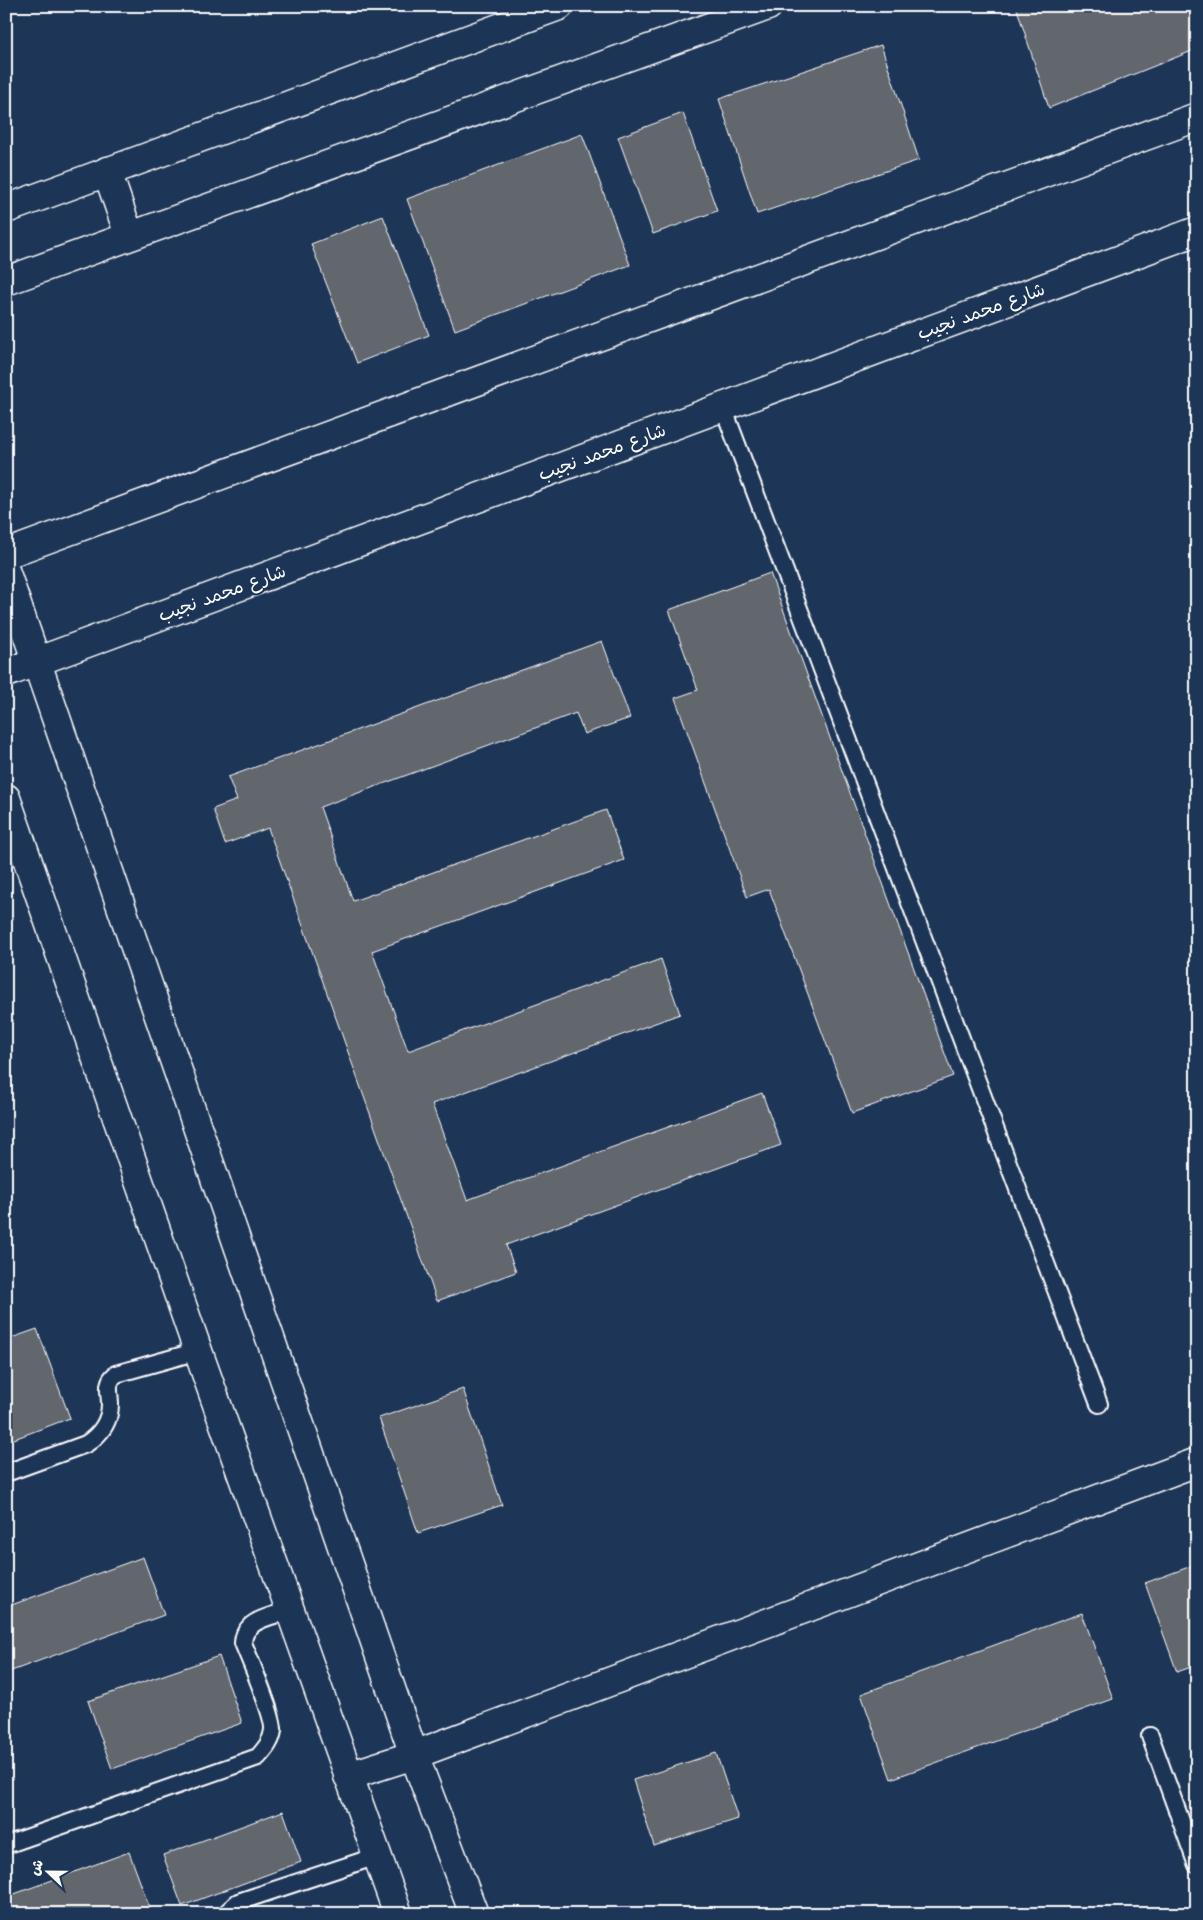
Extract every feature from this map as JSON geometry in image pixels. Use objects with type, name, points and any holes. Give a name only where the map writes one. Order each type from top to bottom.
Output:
[{"type":"street","points":[[6,209],[559,6]]},
{"type":"street","points":[[6,281],[768,6]]},
{"type":"street","points":[[6,554],[1197,117]]},
{"type":"street","points":[[107,172],[129,236]]},
{"type":"street","name":"شارع محمد نجيب","points":[[6,673],[1197,231]]},
{"type":"street","points":[[6,573],[414,1755],[474,1914]]},
{"type":"street","points":[[6,798],[198,1351],[398,1914]]},
{"type":"street","points":[[348,1776],[414,1755],[1197,1462]]},
{"type":"lane","points":[[723,407],[1099,1404]]},
{"type":"lane","points":[[6,1473],[86,1444],[95,1438],[102,1430],[108,1418],[110,1406],[108,1384],[116,1374],[198,1351]]},
{"type":"lane","points":[[6,1845],[258,1757],[266,1749],[271,1739],[272,1723],[244,1643],[244,1635],[254,1622],[290,1610]]},
{"type":"lane","points":[[1150,1736],[1197,1864]]},
{"type":"lane","points":[[225,1914],[238,1902],[377,1856]]},
{"type":"building","points":[[1016,6],[1197,6],[1197,41],[1192,51],[1049,108]]},
{"type":"building","points":[[881,45],[919,160],[757,214],[719,99]]},
{"type":"building","points":[[683,113],[717,211],[653,234],[618,137]]},
{"type":"building","points":[[582,134],[630,265],[455,330],[407,199]]},
{"type":"building","points":[[383,216],[429,335],[357,363],[311,244]]},
{"type":"building","points":[[770,573],[953,1076],[852,1113],[769,889],[747,897],[675,698],[698,690],[669,610]]},
{"type":"building","points":[[602,641],[630,718],[584,734],[576,713],[320,807],[353,901],[606,810],[624,860],[372,951],[408,1051],[661,959],[680,1014],[432,1104],[467,1200],[762,1093],[781,1145],[506,1245],[516,1272],[437,1301],[268,828],[225,844],[213,809],[237,800],[228,777]]},
{"type":"building","points":[[37,1329],[70,1418],[6,1442],[6,1340]]},
{"type":"building","points":[[463,1389],[502,1505],[418,1533],[379,1418]]},
{"type":"building","points":[[143,1557],[164,1615],[6,1673],[6,1607]]},
{"type":"building","points":[[1197,1564],[1197,1665],[1177,1672],[1145,1583]]},
{"type":"building","points":[[1082,1613],[1113,1699],[891,1779],[861,1694]]},
{"type":"building","points":[[219,1656],[242,1723],[112,1769],[88,1701]]},
{"type":"building","points":[[716,1753],[738,1819],[654,1846],[633,1780]]},
{"type":"building","points":[[283,1811],[301,1862],[182,1906],[163,1855]]},
{"type":"building","points":[[129,1852],[152,1914],[6,1914],[6,1897]]}]
